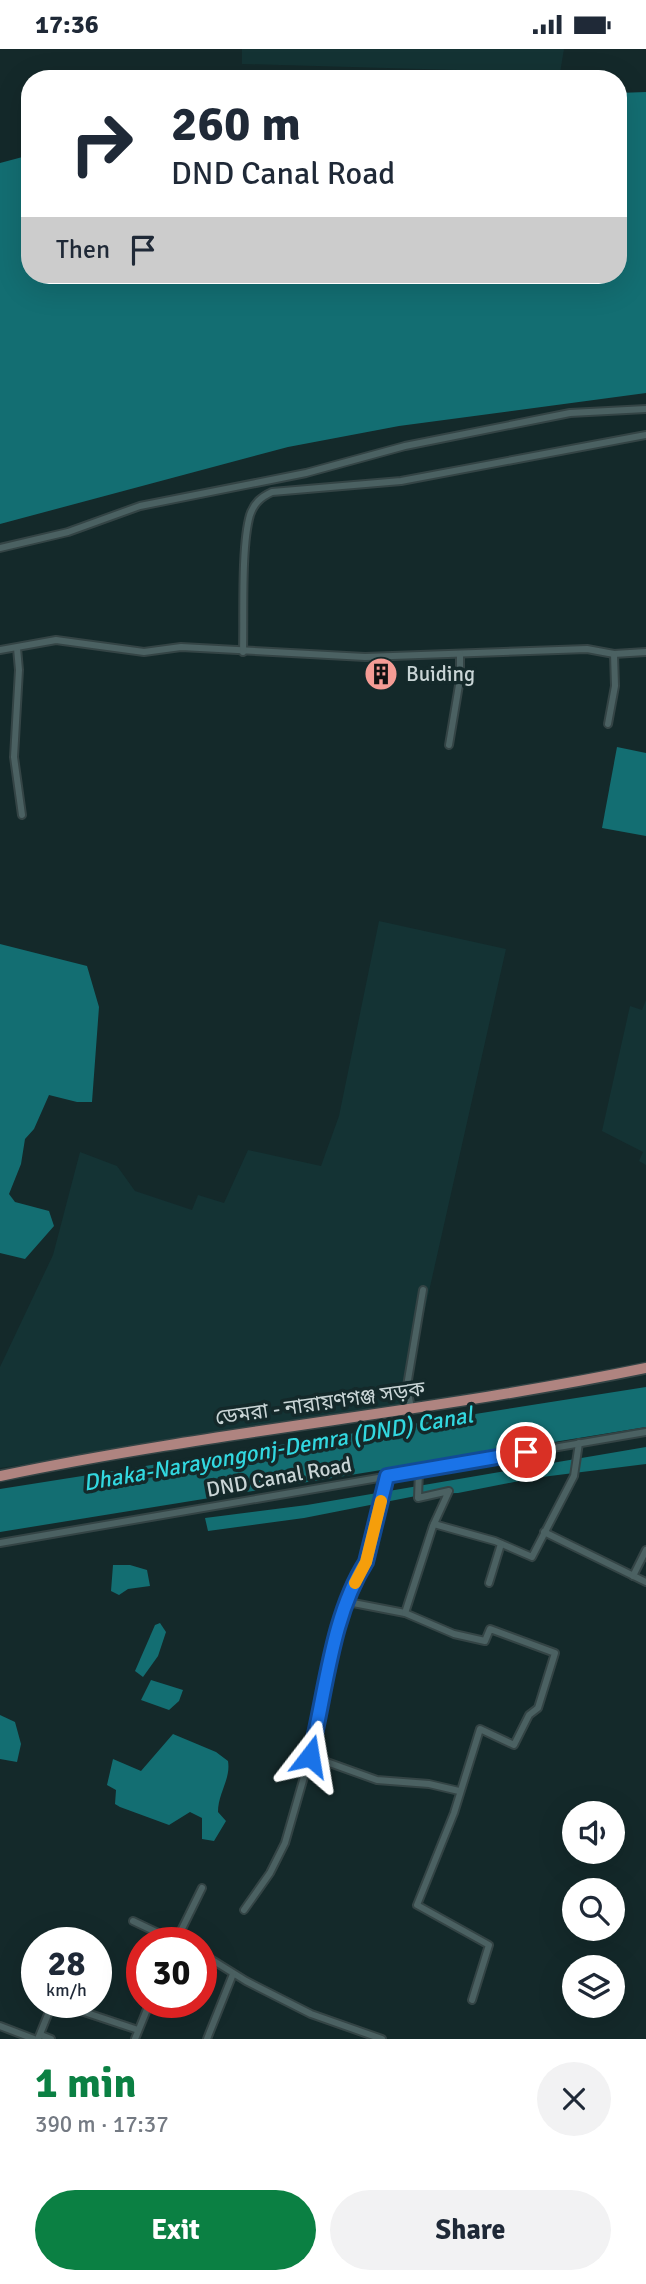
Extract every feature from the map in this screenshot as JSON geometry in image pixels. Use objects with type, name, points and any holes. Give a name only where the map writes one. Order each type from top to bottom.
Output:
[{"type":"main road","name":"ডেমরা - নারায়ণগঞ্জ সড়ক","points":[[0,1476],[230,1435],[528,1392],[646,1368]]},
{"type":"street","points":[[0,548],[68,532],[140,506],[306,473],[405,446],[570,413],[646,409]]},
{"type":"street","points":[[243,652],[248,526],[254,506],[271,492],[401,481],[646,435]]},
{"type":"street","points":[[0,650],[57,640],[126,651],[181,647],[365,657],[587,649],[614,654],[646,652]]},
{"type":"street","points":[[16,648],[19,670],[14,757],[22,815]]},
{"type":"street","points":[[449,745],[460,679],[460,654]]},
{"type":"street","points":[[608,724],[615,686],[614,654]]},
{"type":"street","points":[[411,1409],[407,1386],[423,1290]]},
{"type":"street","name":"DND Canal Road","points":[[0,1543],[646,1432]]},
{"type":"street","points":[[434,1524],[500,1544],[532,1557],[574,1476],[579,1443]]},
{"type":"street","points":[[405,1613],[434,1524],[449,1492],[418,1498],[419,1470]]},
{"type":"street","points":[[244,1910],[270,1873],[285,1843],[310,1756],[333,1649],[348,1602],[366,1562],[387,1476]]},
{"type":"street","points":[[544,1532],[646,1582]]},
{"type":"street","points":[[489,1583],[500,1544]]},
{"type":"street","points":[[633,1576],[646,1550]]},
{"type":"street","points":[[348,1602],[405,1613],[454,1634],[485,1641],[490,1629],[555,1653],[538,1708],[529,1715],[514,1745],[480,1729],[454,1813],[417,1905],[489,1945],[472,2000]]},
{"type":"street","points":[[310,1756],[377,1780],[429,1784],[459,1791]]},
{"type":"street","points":[[183,1927],[202,1888]]},
{"type":"street","points":[[133,1921],[145,1927]]},
{"type":"street","points":[[217,1964],[311,2014],[358,2035],[382,2039]]},
{"type":"street","points":[[207,2039],[233,1974]]},
{"type":"street","points":[[38,2038],[46,2018]]},
{"type":"street","points":[[102,2018],[138,2030]]},
{"type":"street","points":[[135,2039],[143,2018]]},
{"type":"street","points":[[0,2026],[38,2038],[51,2039]]},
{"type":"shaded area","points":[[242,49],[564,49],[560,70],[242,64]]},
{"type":"shaded area","points":[[379,921],[506,949],[403,1407],[0,1468],[0,1367],[53,1255],[80,1152],[117,1166],[135,1191],[192,1210],[198,1195],[224,1203],[248,1150],[321,1166],[339,1116]]},
{"type":"shaded area","points":[[646,1000],[646,1165],[639,1161],[643,1152],[602,1131],[630,1006],[642,1010]]},
{"type":"water","points":[[646,92],[646,393],[399,426],[288,447],[0,524],[0,163],[21,157],[21,284],[627,284],[627,93]]},
{"type":"water","points":[[617,747],[646,753],[646,836],[602,828]]},
{"type":"water","points":[[0,944],[87,966],[99,1007],[92,1102],[77,1102],[49,1095],[34,1129],[25,1139],[21,1164],[9,1194],[15,1202],[49,1211],[54,1226],[25,1259],[0,1253]]},
{"type":"water","name":"Dhaka-Narayongonj-Demra (DND) Canal","points":[[646,1387],[646,1427],[0,1532],[0,1489]]},
{"type":"water","points":[[646,1447],[646,1464],[534,1478],[458,1493],[426,1494],[304,1518],[208,1531],[205,1518],[307,1505]]},
{"type":"water","points":[[113,1565],[130,1565],[147,1570],[150,1586],[128,1589],[119,1595],[111,1591]]},
{"type":"water","points":[[160,1623],[166,1632],[158,1656],[143,1677],[135,1671],[155,1625]]},
{"type":"water","points":[[151,1680],[183,1690],[179,1701],[169,1710],[141,1700]]},
{"type":"water","points":[[0,1715],[15,1722],[21,1744],[17,1762],[0,1759]]},
{"type":"water","points":[[173,1734],[216,1752],[228,1761],[228,1774],[218,1812],[226,1821],[214,1841],[202,1839],[202,1818],[190,1812],[169,1825],[115,1804],[116,1790],[107,1785],[113,1759],[141,1771]]},
{"type":"slow traffic","points":[[355,1583],[366,1562],[381,1501]]},
{"type":"place","name":"Buiding","points":[[381,674]]},
{"type":"route","points":[[310,1756],[333,1649],[358,1573],[366,1562],[387,1476],[526,1452]]}]
